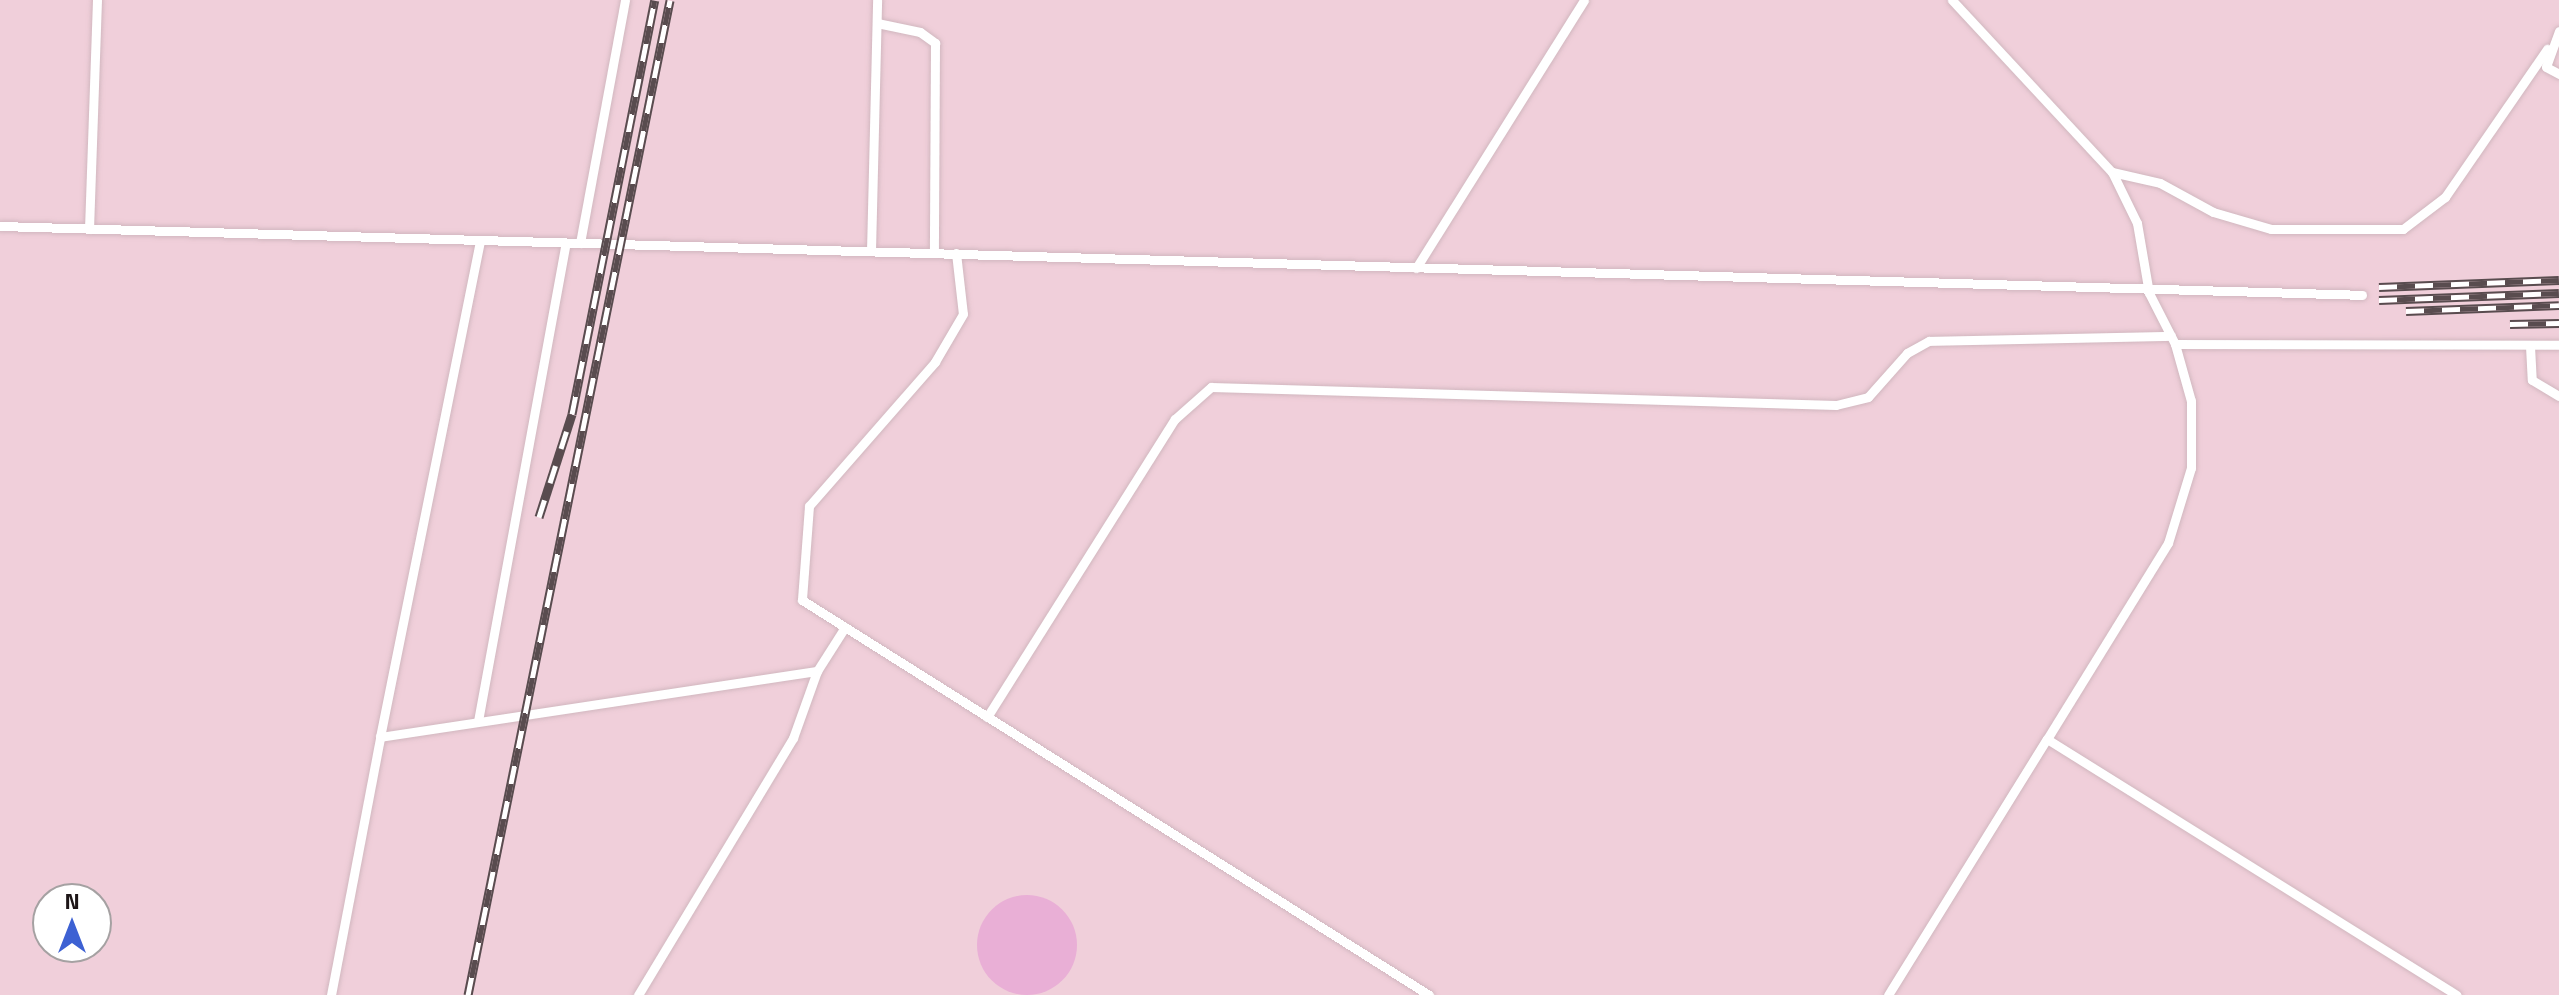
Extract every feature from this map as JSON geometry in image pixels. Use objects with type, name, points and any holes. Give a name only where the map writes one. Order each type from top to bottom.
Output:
[{"type":"lane","points":[[89,229],[97,0]]},
{"type":"lane","points":[[580,243],[625,0]]},
{"type":"lane","points":[[871,251],[877,0]]},
{"type":"lane","points":[[1416,268],[1584,0]]},
{"type":"lane","points":[[1888,995],[2168,543],[2191,468],[2191,401],[2173,340],[2149,293],[2137,223],[2112,172],[1952,0]]},
{"type":"lane","points":[[877,23],[920,32],[935,43],[934,252]]},
{"type":"lane","points":[[2112,172],[2160,183],[2213,212],[2271,229],[2403,229],[2445,197],[2559,31]]},
{"type":"lane","points":[[2547,49],[2546,67],[2559,74]]},
{"type":"lane","points":[[0,226],[934,252],[2149,293],[2362,295]]},
{"type":"lane","points":[[331,995],[480,241]]},
{"type":"lane","points":[[478,721],[566,243]]},
{"type":"lane","points":[[956,253],[963,314],[935,362],[809,506],[802,600],[1429,995]]},
{"type":"lane","points":[[987,717],[1175,419],[1211,387],[1836,405],[1868,397],[1907,353],[1929,341],[2173,340],[2559,345]]},
{"type":"lane","points":[[2530,346],[2532,380],[2559,396]]},
{"type":"lane","points":[[638,995],[793,738],[817,671],[845,627]]},
{"type":"lane","points":[[380,737],[817,671]]},
{"type":"lane","points":[[2047,739],[2456,995]]},
{"type":"shaded area","points":[[0,0],[2559,0],[2559,995],[0,995]]},
{"type":"building","points":[[1027,895],[1055,903],[1069,917],[1077,945],[1069,973],[1055,987],[1027,995],[999,987],[985,973],[977,945],[985,917],[999,903]]},
{"type":"railway","points":[[539,517],[572,414],[655,0]]},
{"type":"railway","points":[[468,995],[670,0]]},
{"type":"railway","points":[[2379,287],[2559,280]]},
{"type":"railway","points":[[2379,300],[2559,293]]},
{"type":"railway","points":[[2406,311],[2559,305]]},
{"type":"railway","points":[[2510,324],[2559,323]]}]
